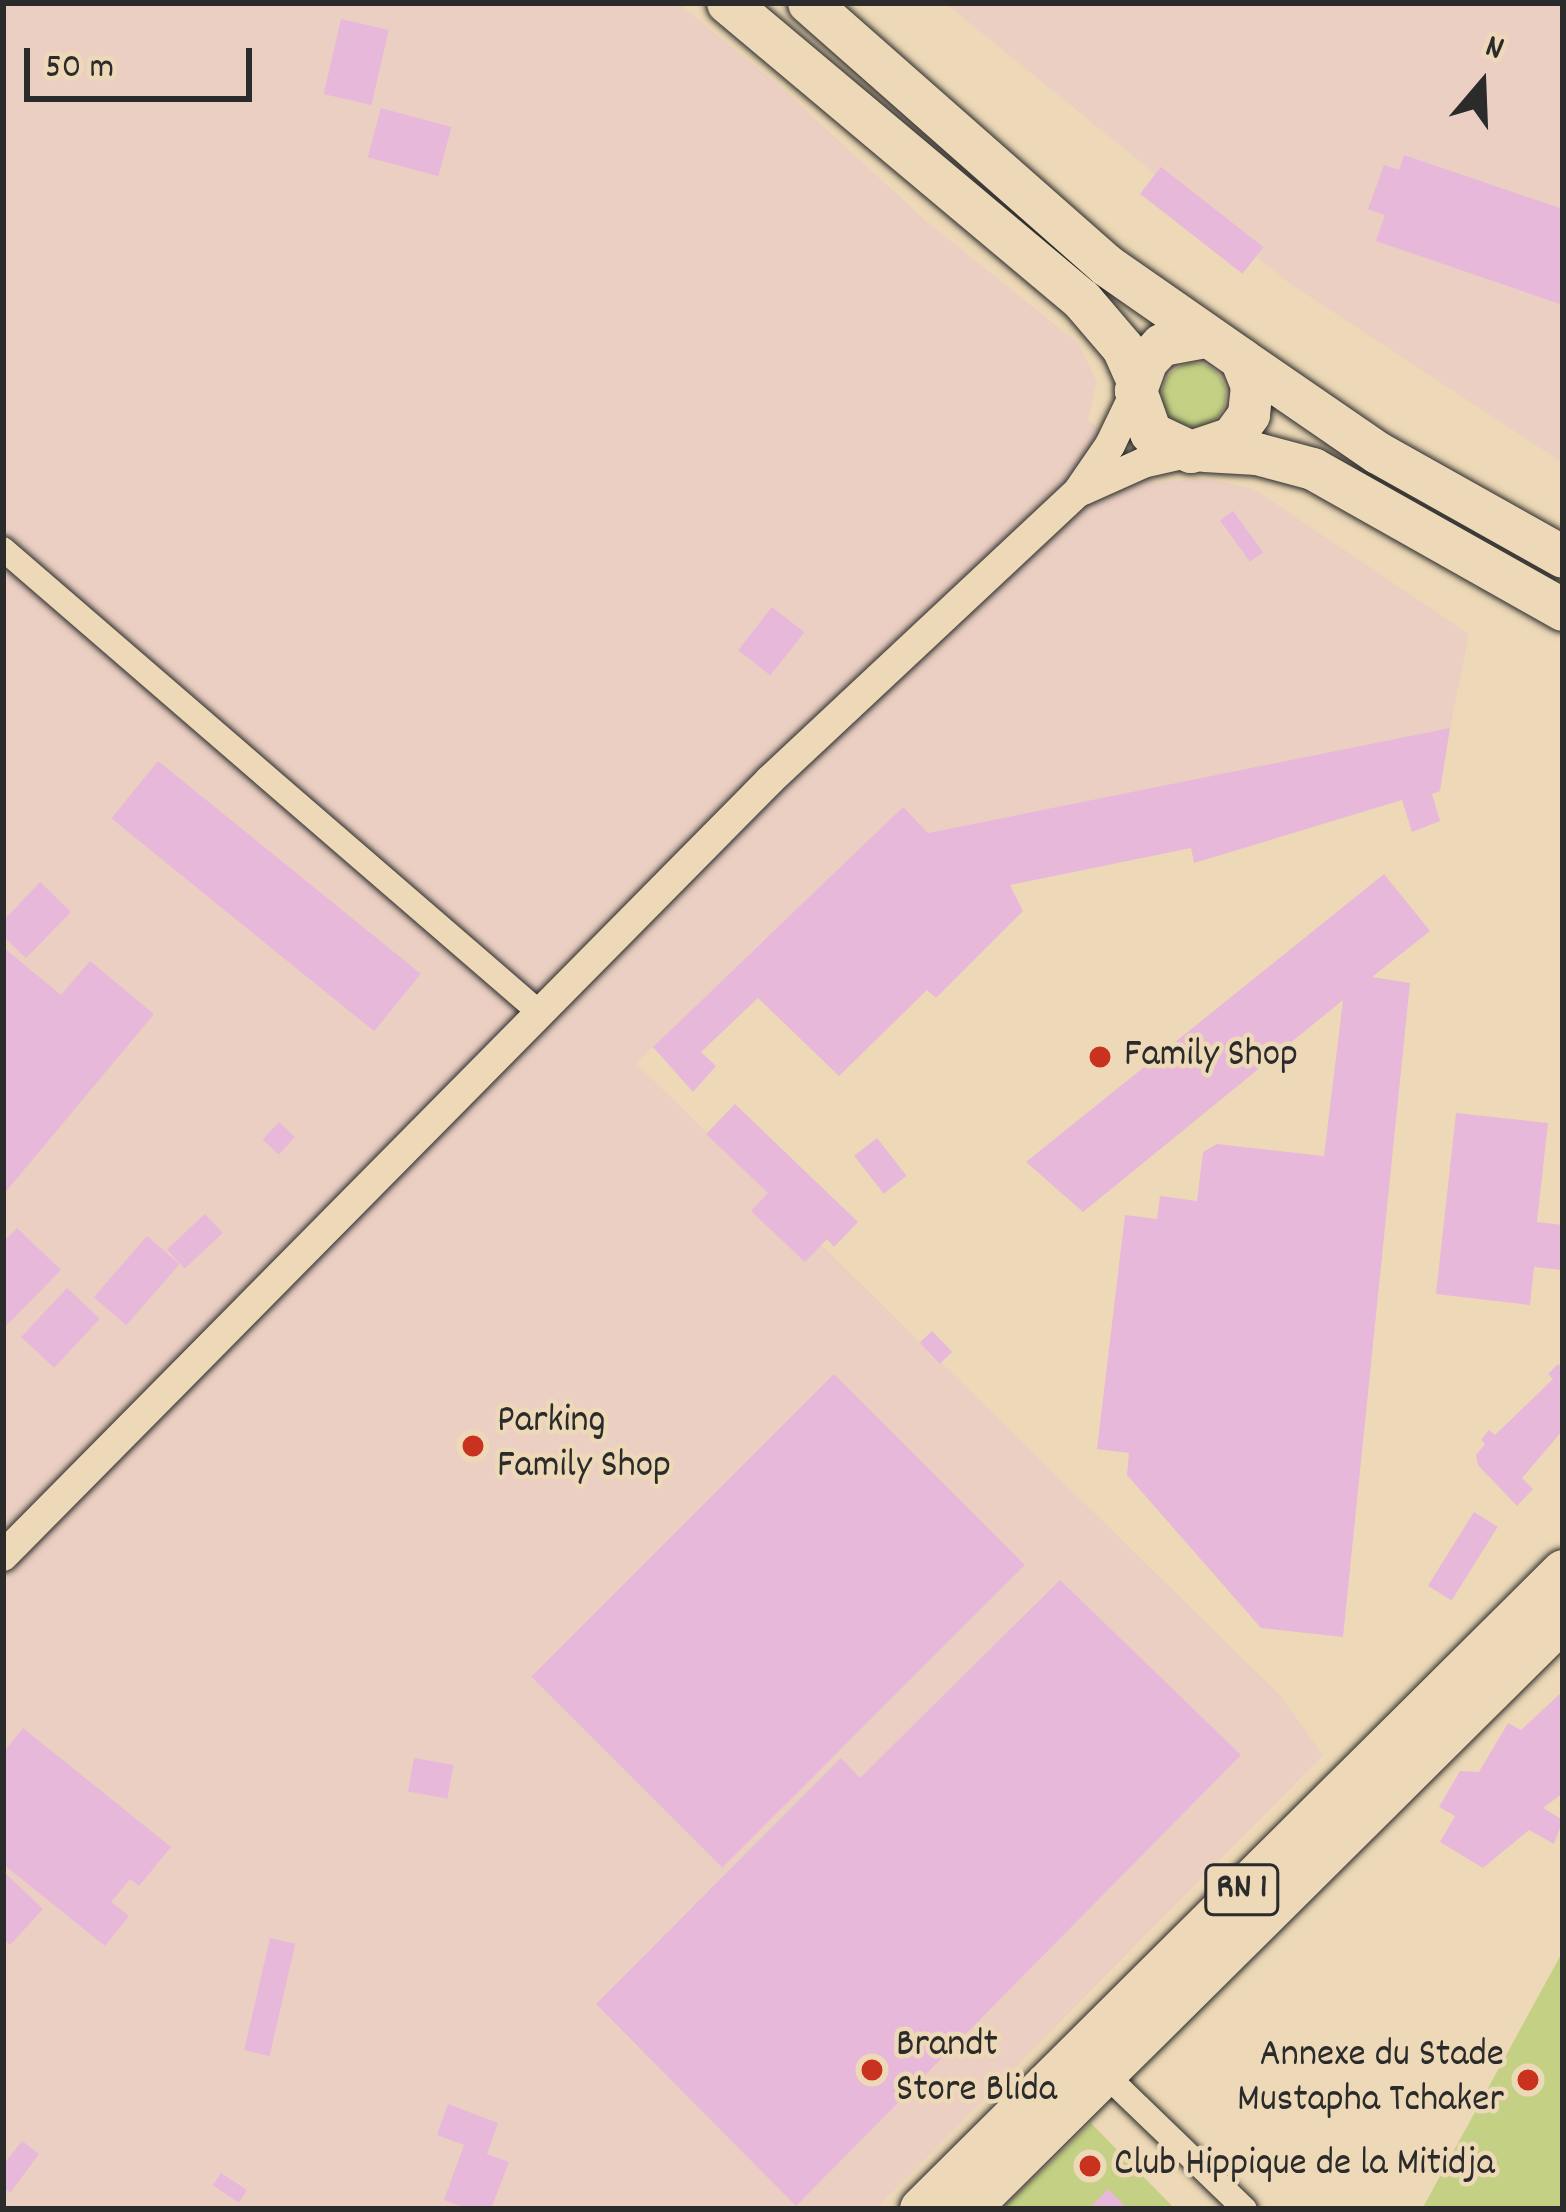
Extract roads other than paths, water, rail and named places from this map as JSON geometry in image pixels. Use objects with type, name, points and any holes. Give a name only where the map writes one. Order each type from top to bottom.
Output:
[{"type":"highway","points":[[728,3],[1082,299],[1124,348],[1151,433],[1198,451],[1257,454],[1313,470],[1563,610]]},
{"type":"highway","points":[[809,3],[1106,265],[1378,453],[1563,556]]},
{"type":"highway","points":[[1137,387],[1162,345],[1223,348],[1252,386],[1249,415],[1232,438],[1198,451]]},
{"type":"highway","name":"RN 1","points":[[921,2209],[1563,1571]]},
{"type":"highway","name":"RN 1","points":[[969,2209],[1563,1620]]},
{"type":"street","points":[[3,1556],[770,779],[1077,493],[1111,445],[1137,387]]},
{"type":"street","points":[[1077,493],[1120,471],[1198,451]]},
{"type":"street","points":[[3,549],[540,1013]]},
{"type":"street","points":[[1106,2074],[1245,2209]]},
{"type":"place","name":"Family Shop","points":[[1100,1057]]},
{"type":"place","name":"Parking Family Shop","points":[[473,1446]]},
{"type":"place","name":"Brandt Store Blida","points":[[872,2070]]},
{"type":"place","name":"Annexe du Stade Mustapha Tchaker","points":[[1528,2080]]},
{"type":"place","name":"Club Hippique de la Mitidja","points":[[1090,2166]]}]
